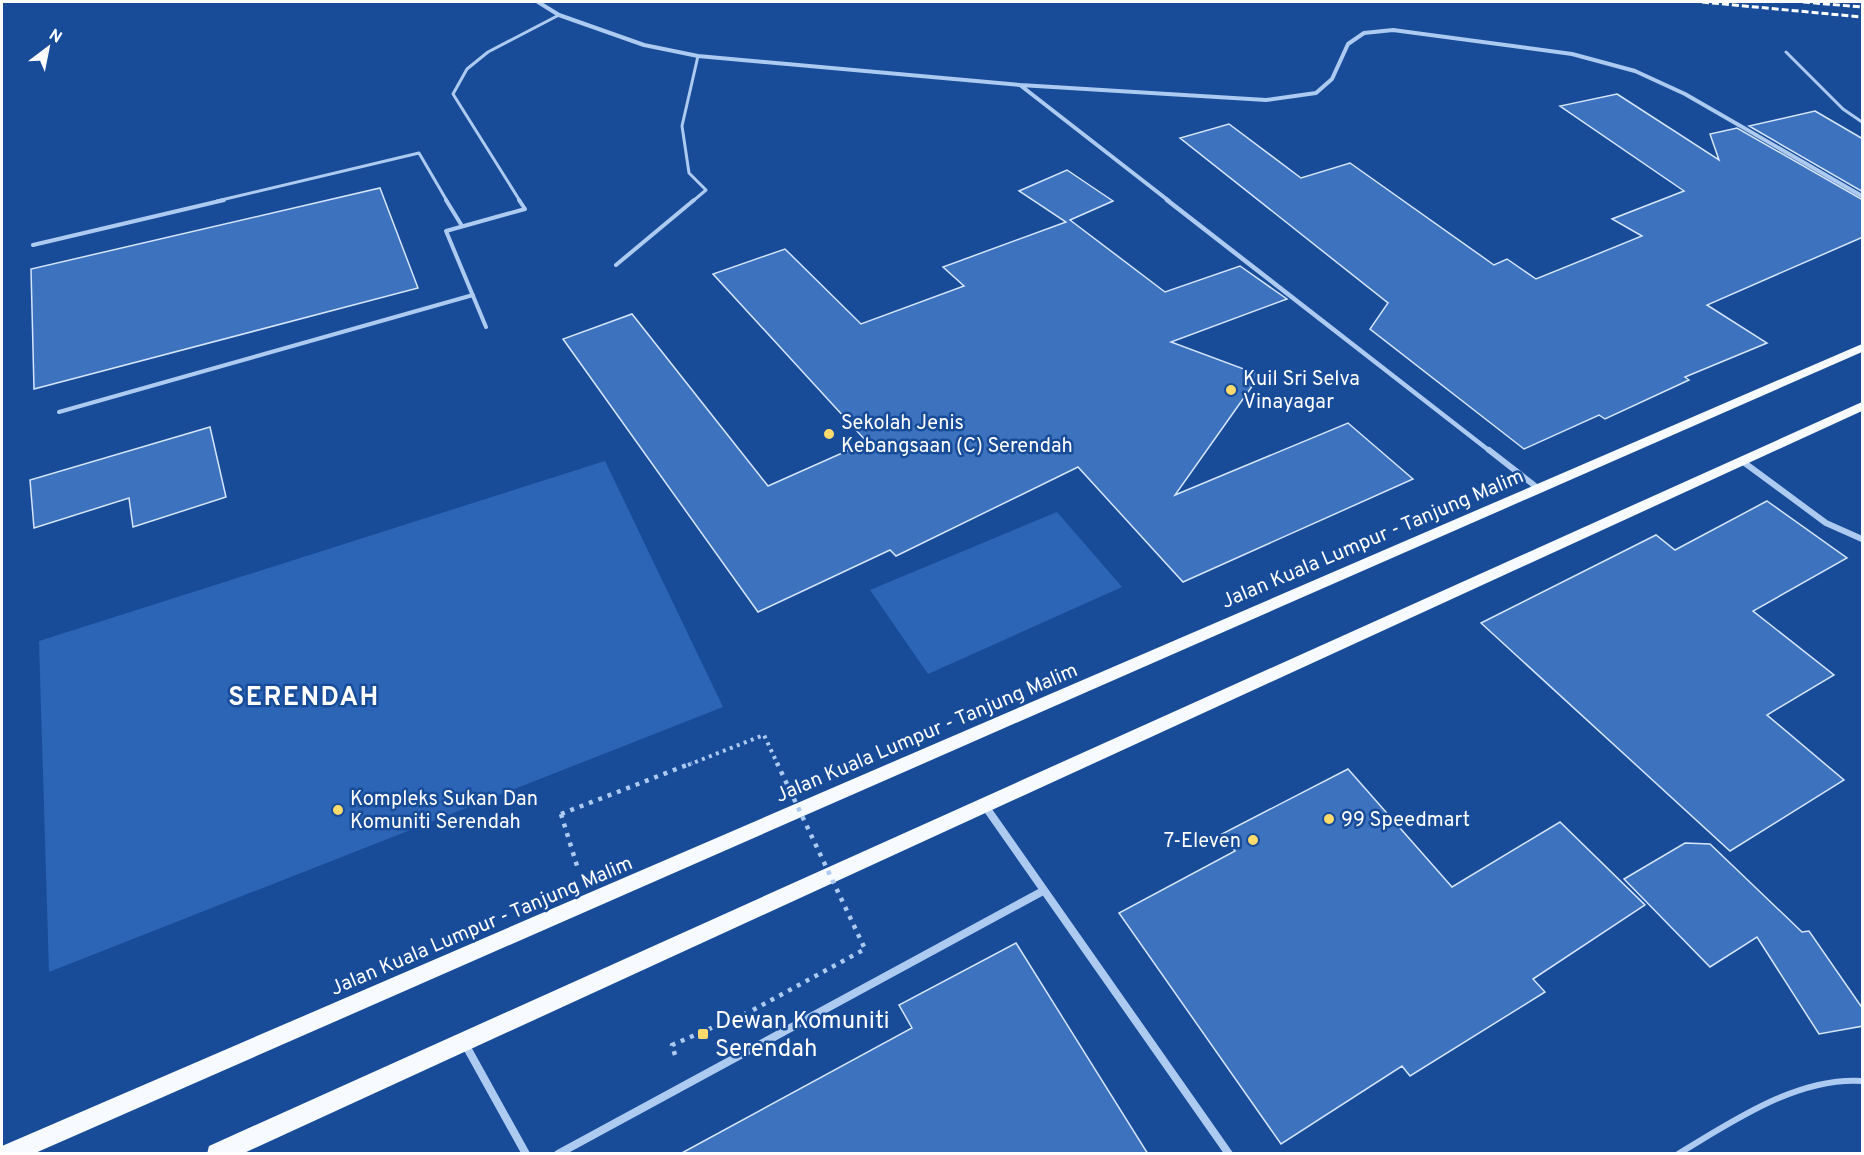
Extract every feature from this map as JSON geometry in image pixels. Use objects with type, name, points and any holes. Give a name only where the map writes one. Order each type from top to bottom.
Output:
[{"type":"main road","name":"Jalan Kuala Lumpur - Tanjung Malim","points":[[7,1154],[1863,348]]},
{"type":"main road","points":[[216,1154],[1863,406]]},
{"type":"street","points":[[538,2],[559,15],[644,45],[698,56],[1020,85],[1266,100],[1316,93],[1332,79],[1348,44],[1364,33],[1393,30],[1572,54],[1635,71],[1685,94],[1863,196]]},
{"type":"street","points":[[1020,85],[1539,489]]},
{"type":"street","points":[[1742,461],[1826,523],[1863,539]]},
{"type":"street","points":[[984,805],[1229,1154]]},
{"type":"street","points":[[558,1154],[1043,891]]},
{"type":"street","points":[[463,1042],[526,1154]]},
{"type":"lane","points":[[486,327],[446,231],[525,209],[453,94],[467,69],[488,52],[559,15]]},
{"type":"lane","points":[[1786,52],[1843,109],[1863,122]]},
{"type":"lane","points":[[616,265],[706,190],[689,173],[682,126],[698,56]]},
{"type":"lane","points":[[33,245],[419,153],[462,226]]},
{"type":"lane","points":[[59,412],[473,295]]},
{"type":"lane","points":[[1678,1154],[1772,1101],[1849,1077],[1863,1081]]},
{"type":"path","points":[[589,901],[561,814],[764,735],[865,949],[753,1010]]},
{"type":"shaded area","points":[[605,461],[723,707],[49,972],[39,641]]},
{"type":"shaded area","points":[[1057,512],[1122,587],[928,674],[870,590]]},
{"type":"building","points":[[1617,94],[1719,160],[1710,134],[1737,128],[1863,200],[1863,237],[1707,305],[1767,343],[1685,377],[1689,380],[1605,419],[1599,415],[1524,449],[1370,329],[1388,303],[1180,138],[1229,124],[1301,178],[1350,163],[1494,265],[1507,259],[1536,279],[1642,236],[1612,219],[1684,191],[1560,106]]},
{"type":"building","points":[[1815,111],[1863,139],[1863,192],[1749,126]]},
{"type":"building","points":[[1067,170],[1113,201],[1070,220],[1165,292],[1240,266],[1287,299],[1171,342],[1260,375],[1175,495],[1348,423],[1413,479],[1183,582],[1078,467],[896,556],[890,550],[758,612],[563,339],[632,314],[768,486],[867,442],[713,274],[785,249],[861,324],[964,286],[943,267],[1066,222],[1019,191]]},
{"type":"building","points":[[380,188],[418,288],[34,389],[31,269]]},
{"type":"building","points":[[210,427],[226,497],[133,527],[129,498],[34,528],[30,480]]},
{"type":"building","points":[[1767,501],[1847,558],[1753,611],[1834,675],[1767,715],[1844,780],[1730,851],[1481,623],[1656,535],[1675,550]]},
{"type":"building","points":[[1348,769],[1452,887],[1560,822],[1645,905],[1533,979],[1545,992],[1410,1076],[1402,1066],[1281,1144],[1119,913],[1235,851],[1222,834]]},
{"type":"building","points":[[1685,843],[1710,844],[1802,932],[1809,931],[1863,1009],[1863,1026],[1819,1034],[1757,937],[1710,967],[1624,879]]},
{"type":"building","points":[[1016,943],[1148,1154],[680,1154],[912,1028],[899,1005]]},
{"type":"railway","points":[[1702,2],[1862,17]]},
{"type":"railway","points":[[1803,2],[1862,7]]},
{"type":"place","name":"Kuil Sri Selva Vinayagar","points":[[1231,390]]},
{"type":"place","name":"Sekolah Jenis Kebangsaan (C) Serendah","points":[[829,434]]},
{"type":"place","name":"Kompleks Sukan Dan Komuniti Serendah","points":[[338,810]]},
{"type":"place","name":"99 Speedmart","points":[[1329,819]]},
{"type":"place","name":"7-Eleven","points":[[1253,840]]},
{"type":"place","name":"Dewan Komuniti Serendah","points":[[703,1034]]},
{"type":"district","name":"SERENDAH","points":[[304,696]]}]
